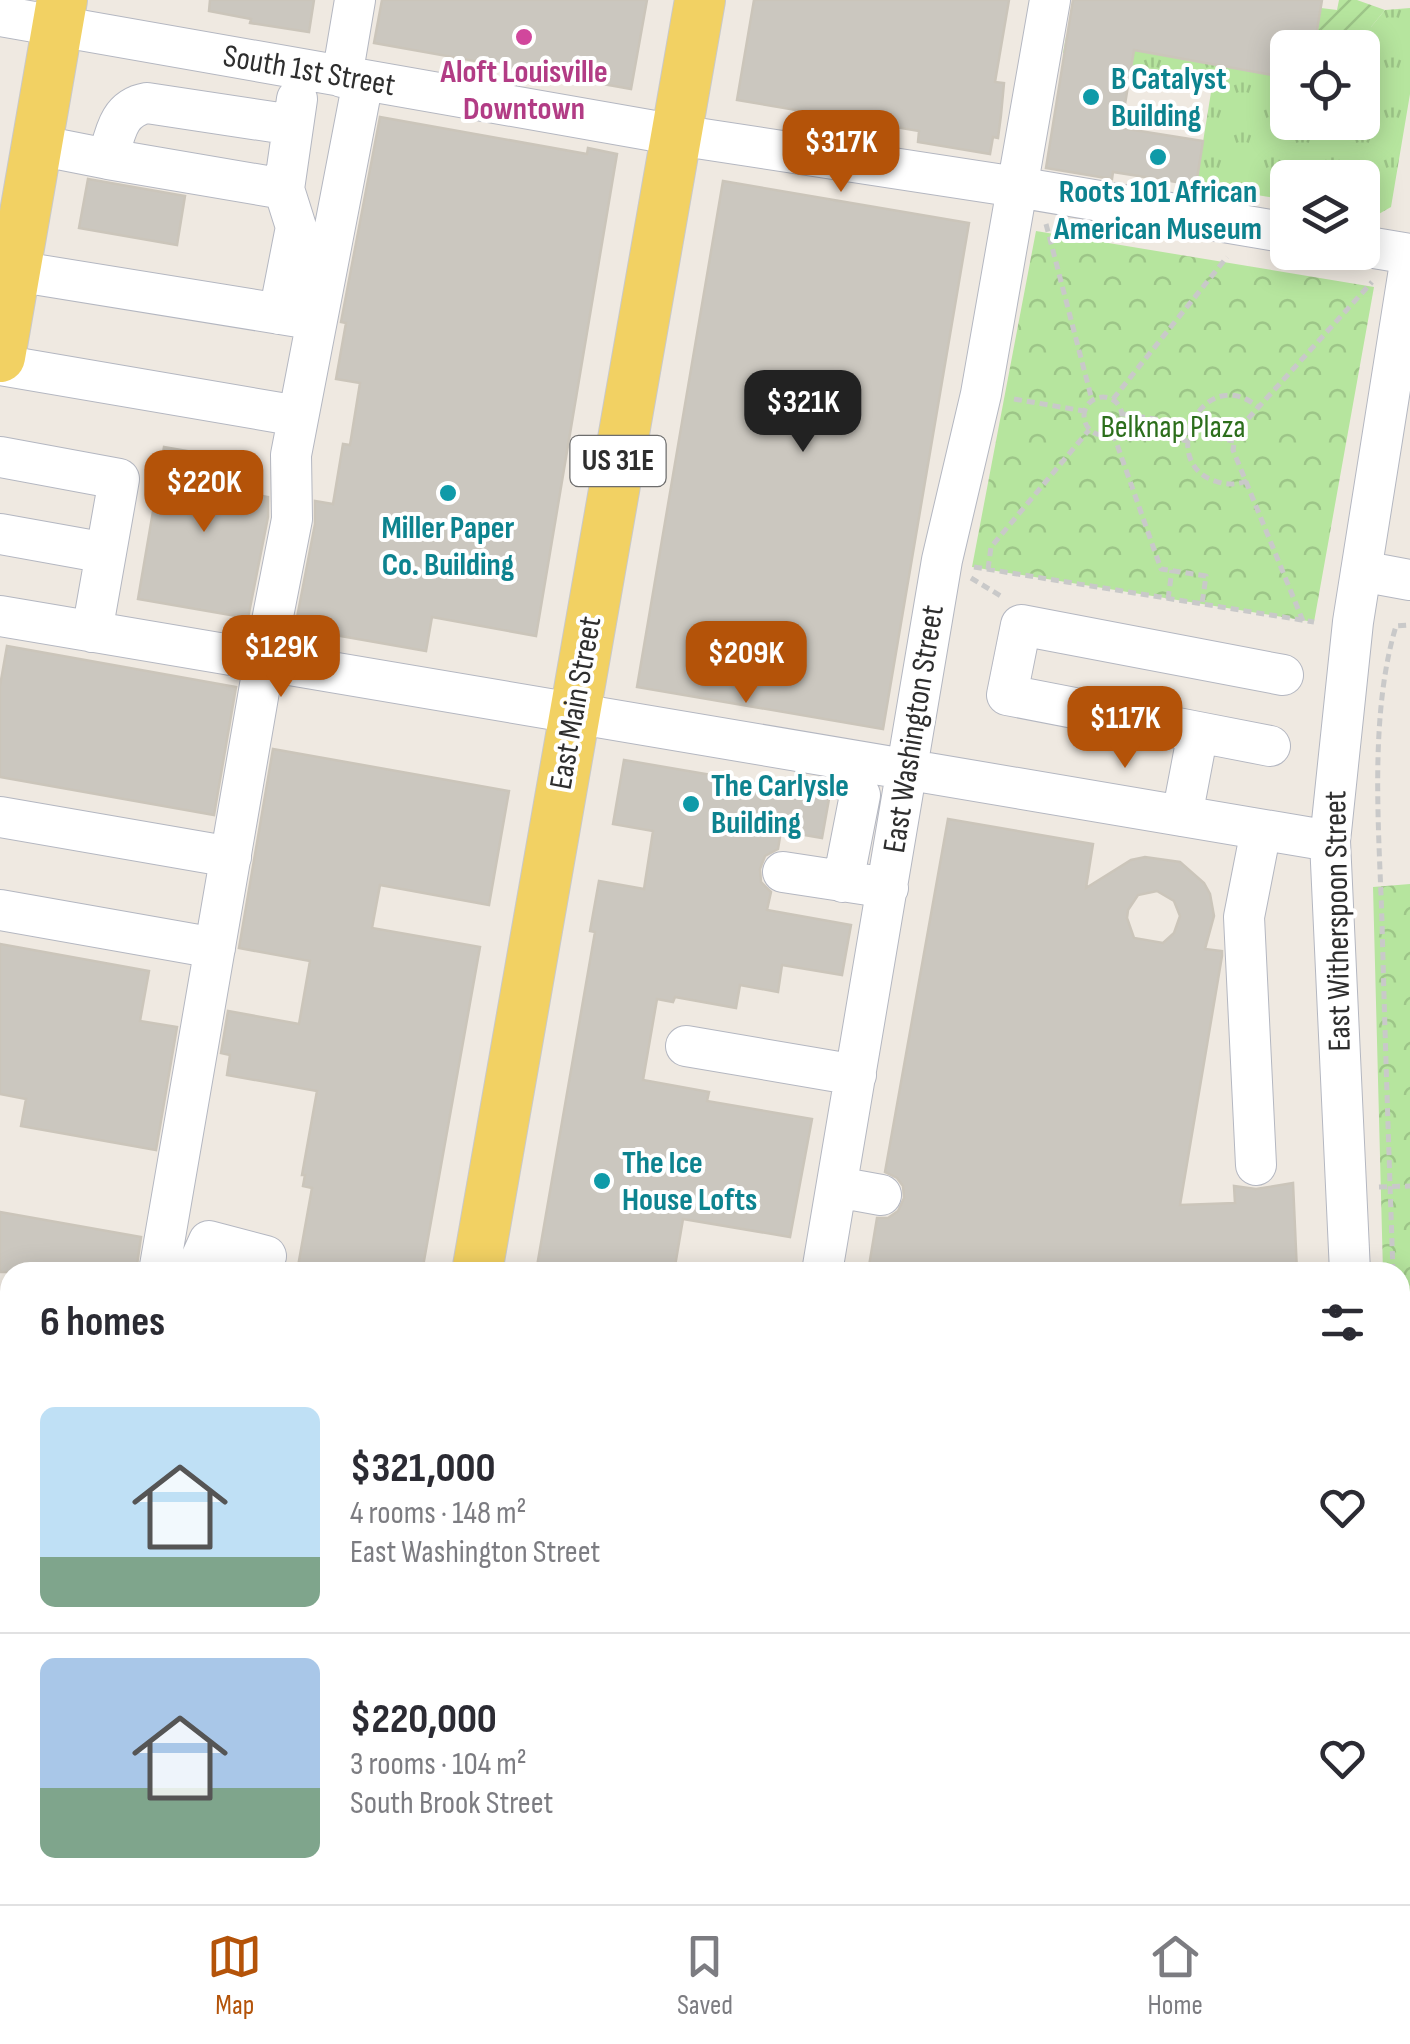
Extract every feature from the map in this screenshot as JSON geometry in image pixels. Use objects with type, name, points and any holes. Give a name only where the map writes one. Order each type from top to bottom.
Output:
[{"type":"main road","name":"US 31E","points":[[676,134],[700,0]]},
{"type":"main road","points":[[0,361],[60,14]]},
{"type":"main road","name":"East Main Street","points":[[479,1262],[676,134]]},
{"type":"street","points":[[298,317],[352,79],[355,0]]},
{"type":"street","name":"East Washington Street","points":[[824,1262],[942,560],[1027,189],[1050,0]]},
{"type":"street","name":"South 1st Street","points":[[0,16],[60,14],[352,79],[1269,230]]},
{"type":"street","points":[[160,1262],[292,519],[291,454],[298,416],[296,227],[284,188],[302,70]]},
{"type":"street","points":[[108,159],[118,124],[138,104],[293,126]]},
{"type":"street","points":[[37,145],[284,188]]},
{"type":"street","points":[[1380,261],[1410,254]]},
{"type":"street","name":"East Witherspoon Street","points":[[1350,1262],[1330,841],[1360,570],[1410,263]]},
{"type":"street","points":[[15,271],[298,317]]},
{"type":"street","points":[[0,361],[298,416]]},
{"type":"street","points":[[0,458],[119,478],[92,632]]},
{"type":"street","points":[[0,534],[106,553]]},
{"type":"street","points":[[1360,570],[1404,596]]},
{"type":"street","points":[[0,616],[1330,841]]},
{"type":"street","points":[[1270,746],[1008,695],[1021,624],[1283,675]]},
{"type":"street","points":[[1182,816],[1198,732]]},
{"type":"street","points":[[843,882],[860,795]]},
{"type":"street","points":[[0,817],[230,857]]},
{"type":"street","points":[[1256,1165],[1244,917],[1261,830]]},
{"type":"street","points":[[783,872],[888,888]]},
{"type":"street","points":[[0,910],[215,948]]},
{"type":"street","points":[[686,1046],[856,1076]]},
{"type":"street","points":[[837,1187],[881,1195]]},
{"type":"street","points":[[200,1262],[209,1241],[266,1256]]},
{"type":"path","points":[[1027,189],[1092,400]]},
{"type":"path","points":[[1114,399],[1269,230]]},
{"type":"path","points":[[1303,621],[1233,450],[1234,441],[1236,432],[1362,270]]},
{"type":"path","points":[[981,394],[1084,411]]},
{"type":"path","points":[[1084,411],[1098,396],[1114,399]]},
{"type":"path","points":[[1246,481],[1228,484],[1206,478],[1190,458],[1189,433],[1206,403],[1219,397],[1243,398],[1258,407]]},
{"type":"path","points":[[1114,399],[1122,414],[1116,431],[1161,568],[1206,576],[1202,604]]},
{"type":"path","points":[[1084,411],[1089,430]]},
{"type":"path","points":[[1122,414],[1160,420],[1189,433],[1234,441]]},
{"type":"path","points":[[1158,436],[1160,420]]},
{"type":"path","points":[[1089,430],[1100,435],[1116,431],[1158,436],[1189,433]]},
{"type":"path","points":[[988,569],[991,548],[1089,430]]},
{"type":"path","points":[[942,560],[1314,622]]},
{"type":"path","points":[[942,560],[1013,604],[1021,624]]},
{"type":"path","points":[[1168,599],[1172,570]]},
{"type":"path","points":[[1393,1262],[1379,841],[1384,693],[1390,648],[1404,596]]},
{"type":"path","points":[[1396,626],[1410,625]]},
{"type":"green space","points":[[1339,0],[1357,0],[1385,10],[1371,27],[1317,30],[1321,8],[1337,10]]},
{"type":"green space","points":[[1410,8],[1410,94],[1391,207],[1380,213],[1380,160],[1270,160],[1270,197],[1196,185],[1213,80],[1063,53],[1066,37],[1270,75],[1270,140],[1380,140],[1380,30],[1347,30],[1371,27],[1385,10]]},
{"type":"green space","name":"Belknap Plaza","points":[[1036,231],[1374,287],[1314,622],[972,567]]},
{"type":"green space","points":[[1410,884],[1410,1262],[1383,1262],[1373,887]]},
{"type":"building","points":[[210,0],[314,0],[309,32],[250,23],[251,19],[209,11]]},
{"type":"building","name":"Aloft Louisville Downtown","points":[[382,0],[647,0],[631,89],[374,43]]},
{"type":"building","points":[[754,0],[1009,0],[995,82],[1004,83],[1001,115],[998,138],[993,137],[990,154],[918,142],[919,131],[737,100]]},
{"type":"building","points":[[1073,0],[1322,0],[1317,30],[1270,30],[1270,75],[1134,50],[1121,128],[1203,141],[1196,185],[1113,172],[1112,179],[1046,168]]},
{"type":"building","points":[[380,117],[587,154],[588,148],[617,154],[536,636],[432,617],[426,651],[295,628],[315,524],[315,501],[333,504],[343,444],[350,445],[360,383],[336,379],[346,323],[341,322]]},
{"type":"building","points":[[88,179],[185,196],[177,245],[79,228]]},
{"type":"building","points":[[723,181],[969,223],[883,729],[637,687]]},
{"type":"building","points":[[164,447],[250,462],[245,493],[268,497],[268,517],[248,618],[138,599]]},
{"type":"building","points":[[7,646],[236,687],[214,815],[0,777],[0,686]]},
{"type":"building","points":[[273,749],[509,791],[489,905],[380,885],[372,928],[480,947],[424,1262],[299,1262],[312,1188],[303,1186],[302,1175],[317,1091],[227,1075],[230,1055],[221,1053],[228,1011],[299,1024],[310,961],[239,948]]},
{"type":"building","points":[[624,760],[829,799],[822,838],[781,831],[778,849],[765,856],[760,869],[761,882],[771,892],[767,910],[851,925],[842,975],[782,965],[778,992],[740,985],[736,1008],[675,997],[673,1002],[657,999],[643,1080],[709,1092],[707,1101],[812,1119],[790,1237],[683,1219],[676,1262],[538,1262],[595,932],[590,931],[599,881],[644,889],[653,831],[613,824]]},
{"type":"building","points":[[948,819],[1093,844],[1086,888],[1131,860],[1145,857],[1180,862],[1204,883],[1214,916],[1205,949],[1222,951],[1222,956],[1180,1205],[1235,1203],[1234,1186],[1256,1189],[1293,1183],[1297,1262],[870,1262],[877,1218],[888,1218],[898,1211],[904,1198],[903,1186],[885,1172]],"holes":[[[1157,891],[1174,901],[1180,916],[1174,933],[1163,943],[1134,938],[1127,918],[1138,895]]]},
{"type":"building","points":[[0,944],[149,971],[140,1021],[177,1027],[156,1150],[21,1126],[26,1099],[0,1094]]},
{"type":"building","points":[[0,1212],[141,1237],[137,1262],[0,1262]]},
{"type":"place","name":"Aloft Louisville Downtown","points":[[524,37]]},
{"type":"place","name":"B Catalyst Building","points":[[1091,97]]},
{"type":"place","name":"Roots 101 African American Museum","points":[[1158,157]]},
{"type":"place","name":"Miller Paper Co. Building","points":[[448,493]]},
{"type":"place","name":"The Carlysle Building","points":[[691,804]]},
{"type":"place","name":"The Ice House Lofts","points":[[602,1181]]}]
